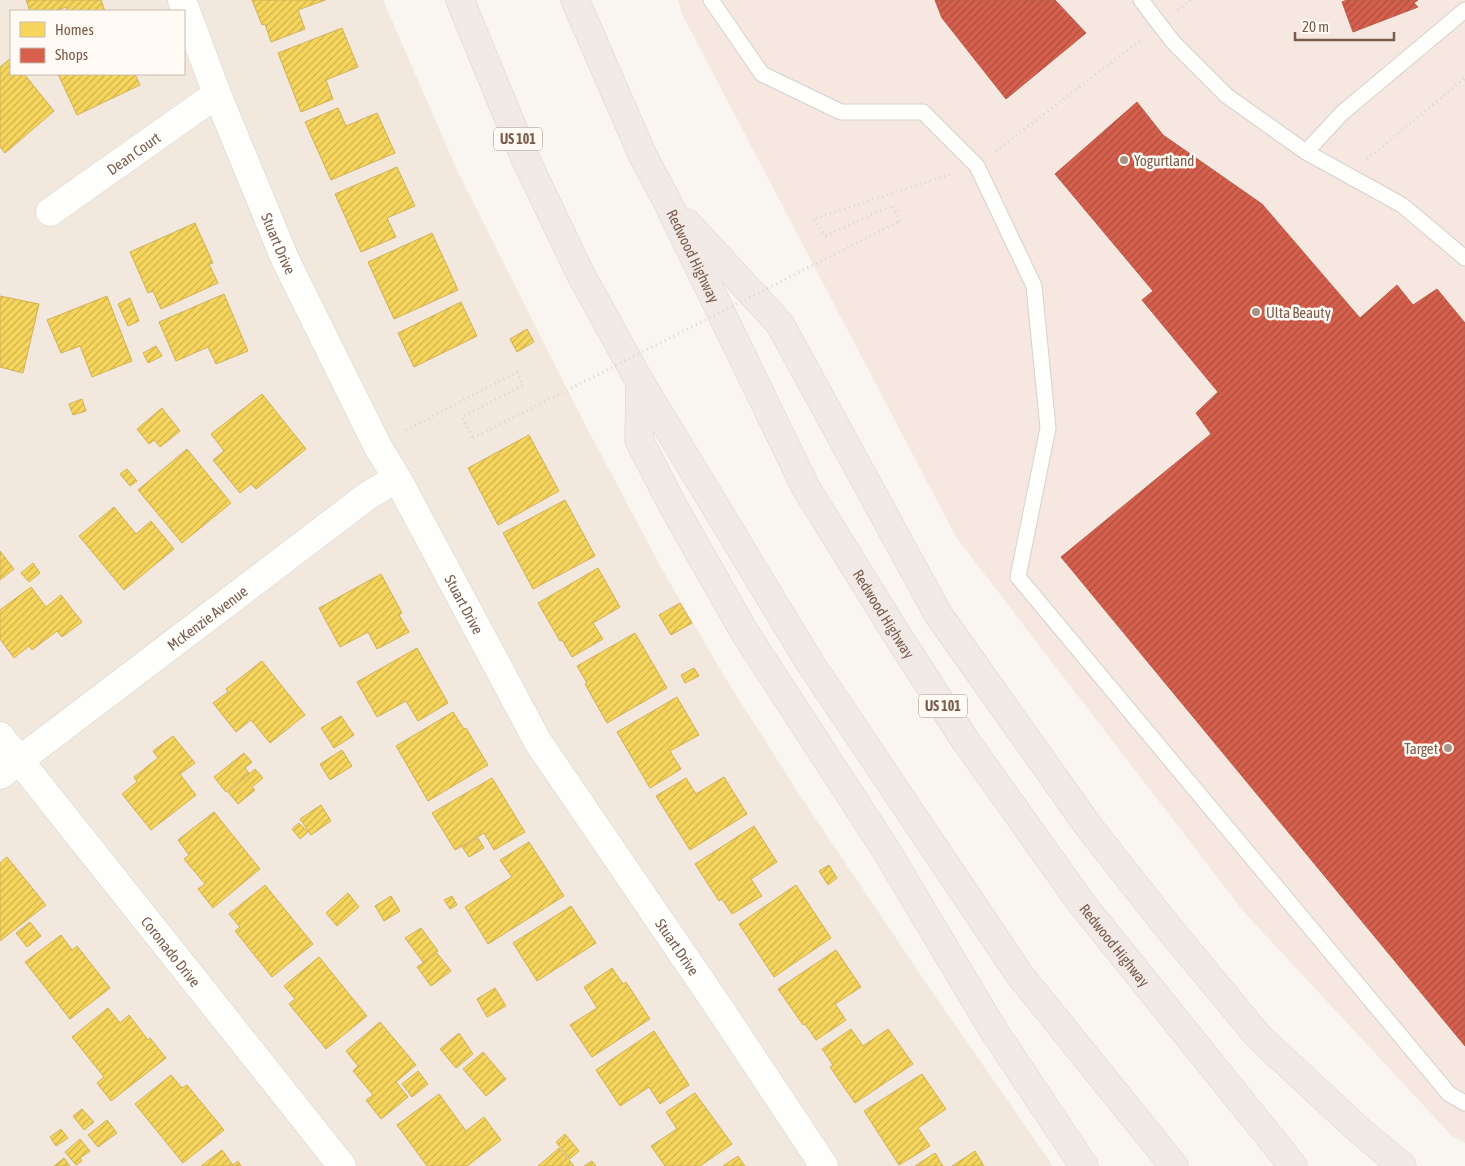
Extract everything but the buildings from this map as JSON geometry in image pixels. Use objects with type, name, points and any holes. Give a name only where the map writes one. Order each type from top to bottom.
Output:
[{"type":"highway","name":"US 101","points":[[460,0],[525,158],[581,275],[640,382],[810,663],[1019,974],[1174,1166]]},
{"type":"highway","name":"Redwood Highway","points":[[575,0],[643,156],[666,199],[806,488],[965,740],[1082,904],[1293,1166]]},
{"type":"highway","points":[[666,199],[780,324],[938,614],[1089,827],[1167,926],[1259,1037],[1359,1130],[1402,1166]]},
{"type":"highway","points":[[640,382],[639,440],[673,506],[745,633],[886,850],[992,1028],[1084,1166]]},
{"type":"street","name":"Stuart Drive","points":[[182,0],[217,94],[285,259],[378,447],[397,478],[538,742],[722,1012],[824,1166]]},
{"type":"street","name":"Dean Court","points":[[50,212],[217,94]]},
{"type":"street","name":"McKenzie Avenue","points":[[10,768],[358,503],[397,478]]},
{"type":"street","name":"Coronado Drive","points":[[0,736],[10,768],[342,1166]]},
{"type":"lane","points":[[710,0],[762,74],[841,112],[923,112],[977,166],[1034,286],[1035,295],[1048,428],[1018,577],[1443,1087],[1450,1094],[1465,1103]]},
{"type":"lane","points":[[1141,0],[1173,42],[1227,96],[1306,152],[1402,205],[1465,258]]},
{"type":"lane","points":[[1306,152],[1342,113],[1465,10]]},
{"type":"path","points":[[406,430],[517,372],[523,385],[462,418],[473,438],[900,220],[892,205],[826,236],[813,219],[977,166],[1160,25]]},
{"type":"path","points":[[1347,175],[1465,78]]},
{"type":"shaded area","points":[[0,0],[383,0],[457,170],[579,413],[663,571],[724,676],[797,791],[926,983],[1053,1166],[0,1166]]},
{"type":"shaded area","points":[[678,0],[1465,0],[1465,1143],[1452,1136],[1244,912],[956,537],[682,14]]},
{"type":"place","name":"Yogurtland","points":[[1124,160]]},
{"type":"place","name":"Ulta Beauty","points":[[1256,312]]},
{"type":"place","name":"Target","points":[[1448,748]]}]
